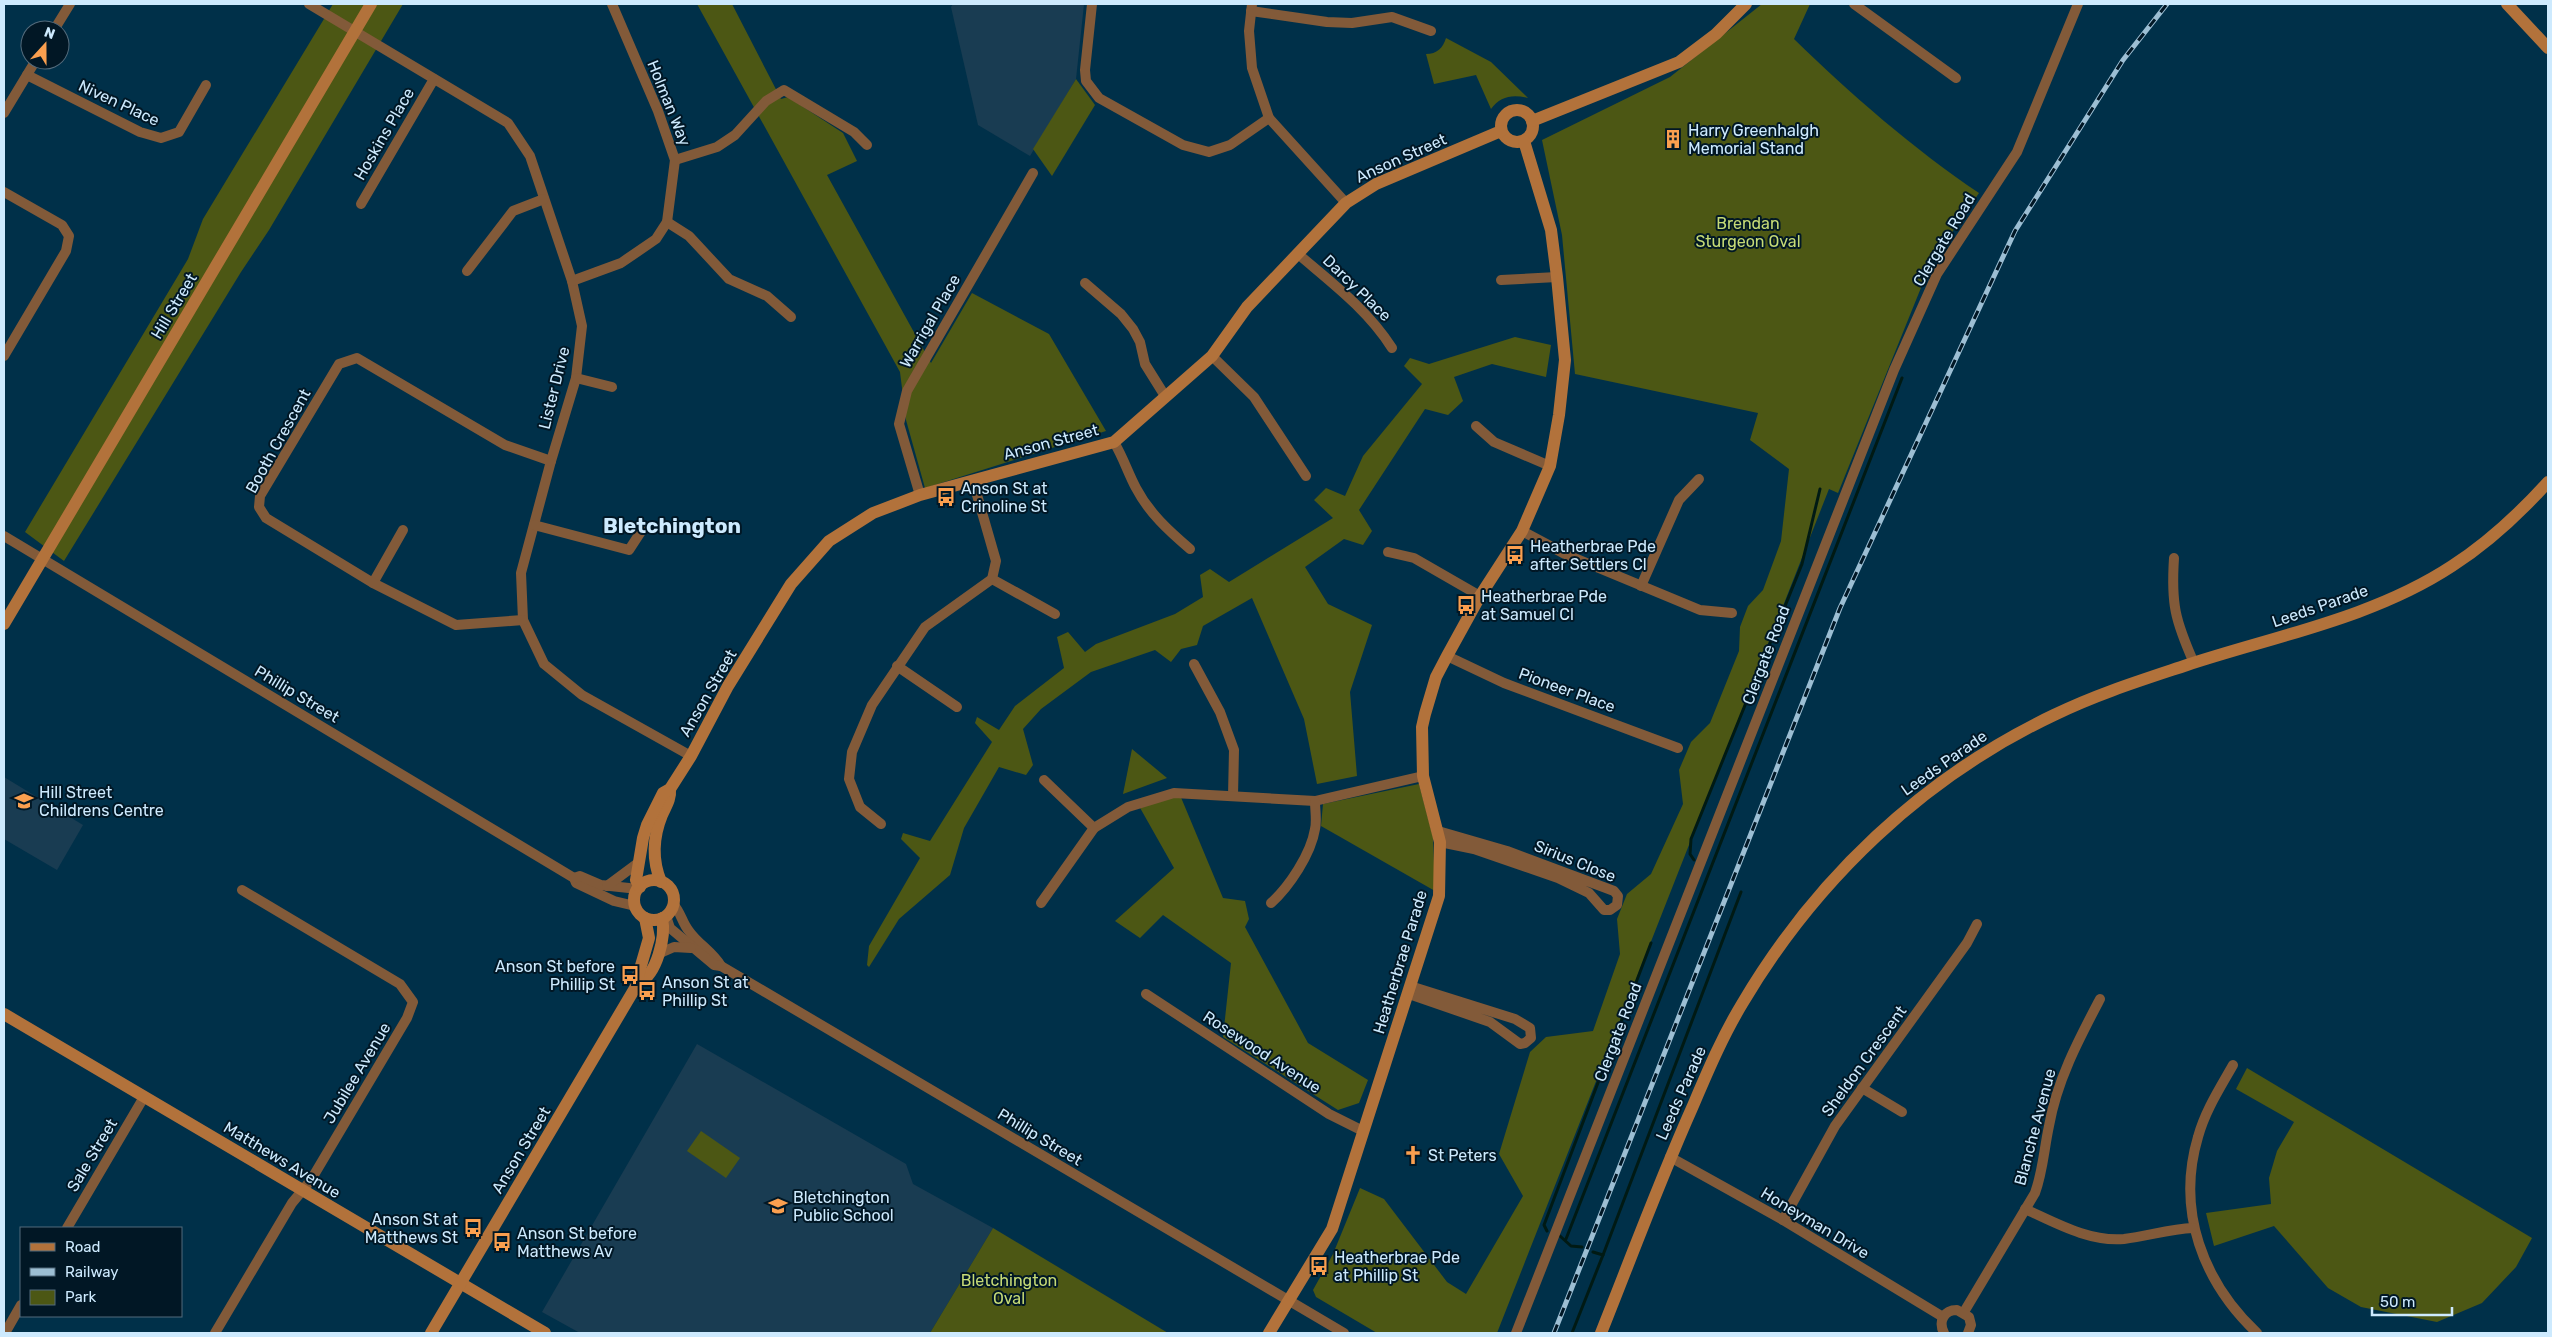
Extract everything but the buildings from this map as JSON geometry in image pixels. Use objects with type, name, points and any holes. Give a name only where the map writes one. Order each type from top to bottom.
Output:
[{"type":"street","points":[[60,20],[70,4]]},
{"type":"street","name":"Lister Drive","points":[[309,4],[508,123],[530,156],[572,281],[582,326],[576,378],[550,461],[521,572],[522,620],[544,664],[582,695],[691,756]]},
{"type":"street","name":"Hill Street","points":[[4,624],[371,4]]},
{"type":"street","name":"Holman Way","points":[[572,281],[621,263],[656,239],[667,222],[675,160],[658,111],[612,4]]},
{"type":"street","points":[[1092,4],[1085,70],[1086,81],[1099,98],[1183,145],[1209,152],[1230,145],[1269,118]]},
{"type":"street","points":[[1532,121],[1679,62],[1716,34],[1746,4]]},
{"type":"street","points":[[1854,4],[1956,78]]},
{"type":"street","name":"Clergate Road","points":[[1516,1333],[1894,370],[1937,274],[2017,152],[2078,4]]},
{"type":"street","points":[[2507,4],[2548,48]]},
{"type":"street","points":[[1346,203],[1269,118],[1252,68],[1249,49],[1252,7],[1328,22],[1352,23],[1392,17],[1431,31]]},
{"type":"street","points":[[4,113],[30,70]]},
{"type":"street","name":"Niven Place","points":[[27,75],[140,132],[161,138],[179,132],[206,85]]},
{"type":"street","name":"Hoskins Place","points":[[361,204],[434,78]]},
{"type":"street","points":[[675,160],[717,147],[735,135],[766,101],[784,90],[854,132],[867,145]]},
{"type":"street","points":[[1523,111],[1532,121],[1532,132],[1524,140],[1511,141],[1502,131],[1501,122],[1509,112],[1523,111]]},
{"type":"street","name":"Anson Street","points":[[639,888],[636,880],[638,863],[647,825],[663,793],[670,789],[691,756],[728,686],[791,584],[829,541],[873,513],[920,495],[1114,442],[1164,396],[1212,356],[1247,307],[1346,203],[1376,184],[1502,131]]},
{"type":"street","name":"Heatherbrae Parade","points":[[1269,1333],[1332,1229],[1439,896],[1439,837],[1423,776],[1422,727],[1436,677],[1480,596],[1522,531],[1550,466],[1565,360],[1551,230],[1524,140]]},
{"type":"street","name":"Warrigal Place","points":[[920,495],[898,424],[907,390],[1033,173]]},
{"type":"street","points":[[4,192],[62,225],[69,236],[66,251],[4,356]]},
{"type":"street","points":[[467,271],[513,211],[544,199]]},
{"type":"street","points":[[667,222],[689,236],[729,279],[767,296],[791,317]]},
{"type":"street","name":"Darcy Place","points":[[1298,254],[1333,283],[1378,326],[1392,348]]},
{"type":"street","points":[[1501,280],[1557,277]]},
{"type":"street","points":[[1085,283],[1122,314],[1133,329],[1140,342],[1145,364],[1164,396]]},
{"type":"street","points":[[1212,356],[1254,397],[1306,476]]},
{"type":"street","name":"Booth Crescent","points":[[522,620],[456,625],[373,583],[266,518],[259,507],[260,496],[339,364],[356,358],[505,445],[550,461]]},
{"type":"street","points":[[576,378],[612,387]]},
{"type":"street","points":[[1476,426],[1494,442],[1550,466]]},
{"type":"street","points":[[1114,442],[1136,489],[1152,512],[1167,529],[1190,549]]},
{"type":"street","points":[[1641,586],[1679,500],[1699,479]]},
{"type":"street","points":[[881,824],[860,807],[849,780],[852,752],[872,704],[896,666],[925,627],[992,579],[996,561],[973,481]]},
{"type":"street","name":"Leeds Parade","points":[[1601,1333],[1670,1157],[1718,1048],[1766,964],[1813,902],[1866,845],[1904,810],[1952,774],[2020,732],[2082,702],[2194,663],[2364,609],[2424,582],[2450,568],[2489,540],[2528,504],[2548,482]]},
{"type":"street","points":[[534,525],[629,550],[644,527]]},
{"type":"street","points":[[373,583],[403,530]]},
{"type":"street","points":[[1522,531],[1565,554],[1700,610],[1732,613]]},
{"type":"street","name":"Phillip Street","points":[[4,536],[574,878],[576,882],[589,890],[614,901],[635,906]]},
{"type":"street","points":[[1388,552],[1414,558],[1480,596]]},
{"type":"street","points":[[2174,558],[2172,594],[2176,618],[2194,663]]},
{"type":"street","points":[[992,579],[1055,614]]},
{"type":"street","name":"Pioneer Place","points":[[1448,656],[1504,683],[1678,748]]},
{"type":"street","points":[[1194,664],[1220,712],[1234,750],[1233,796]]},
{"type":"street","points":[[896,666],[957,707]]},
{"type":"street","points":[[1042,903],[1094,828],[1128,807],[1174,793],[1315,801],[1423,776]]},
{"type":"street","points":[[1044,780],[1094,828]]},
{"type":"street","name":"Anson Street","points":[[661,882],[656,867],[655,841],[662,816],[671,796],[670,789]]},
{"type":"street","points":[[1271,903],[1281,894],[1300,866],[1315,830],[1315,801]]},
{"type":"street","name":"Sirius Close","points":[[1439,837],[1507,851],[1614,891],[1618,896],[1617,905],[1610,910],[1604,910],[1589,893],[1558,878],[1439,837]]},
{"type":"street","points":[[607,886],[638,863]]},
{"type":"street","name":"Phillip Street","points":[[574,878],[580,876],[607,886],[639,888]]},
{"type":"street","points":[[650,881],[661,882],[670,889],[674,904],[664,917],[654,920],[645,918],[635,906],[635,896],[639,888],[650,881]]},
{"type":"street","name":"Jubilee Avenue","points":[[215,1333],[292,1203],[315,1174],[408,1018],[413,1002],[400,984],[242,890]]},
{"type":"street","name":"Phillip Street","points":[[674,904],[688,931],[697,942],[717,959],[721,966],[1344,1333]]},
{"type":"street","name":"Phillip Street","points":[[664,917],[670,928],[691,948],[714,966],[721,966]]},
{"type":"street","name":"Anson Street","points":[[638,983],[644,980],[658,954],[664,927],[664,917]]},
{"type":"street","name":"Anson Street","points":[[431,1333],[638,983],[638,976],[649,938],[645,918]]},
{"type":"street","name":"Sheldon Crescent","points":[[1783,1220],[1835,1126],[1967,943],[1977,924]]},
{"type":"street","points":[[658,954],[674,947],[691,948]]},
{"type":"street","points":[[1409,990],[1515,1019],[1530,1028],[1530,1038],[1525,1043],[1520,1044],[1490,1022],[1409,990]]},
{"type":"street","name":"Rosewood Avenue","points":[[1146,994],[1329,1114],[1363,1131]]},
{"type":"street","name":"Blanche Avenue","points":[[1964,1312],[2025,1209],[2041,1177],[2048,1126],[2067,1064],[2100,999]]},
{"type":"street","name":"Matthews Avenue","points":[[4,1014],[460,1285],[545,1333]]},
{"type":"street","points":[[2233,1065],[2209,1108],[2198,1136],[2190,1189],[2193,1228],[2206,1264],[2220,1291],[2242,1320],[2257,1333]]},
{"type":"street","points":[[1862,1088],[1902,1112]]},
{"type":"street","name":"Sale Street","points":[[68,1227],[144,1097]]},
{"type":"street","name":"Honeyman Drive","points":[[1670,1157],[1783,1220],[1943,1317]]},
{"type":"street","points":[[2025,1209],[2078,1232],[2101,1238],[2124,1239],[2193,1228]]},
{"type":"street","points":[[5,1333],[20,1307]]},
{"type":"street","points":[[1944,1333],[1941,1324],[1943,1317],[1950,1310],[1964,1312],[1970,1321],[1968,1333]]},
{"type":"shaded area","points":[[953,4],[1084,4],[1076,79],[1030,156],[978,125],[951,7]]},
{"type":"shaded area","name":"Hill Street Childrens Centre","points":[[4,777],[83,825],[57,870],[4,839]]},
{"type":"shaded area","name":"Bletchington Public School","points":[[697,1044],[906,1164],[913,1184],[993,1228],[930,1333],[580,1333],[542,1312]]},
{"type":"green space","points":[[333,4],[403,4],[269,230],[241,272],[64,561],[25,532],[188,259],[203,219]]},
{"type":"green space","points":[[697,4],[732,4],[781,99],[788,97],[843,133],[857,161],[827,175],[931,363],[972,293],[1049,334],[1106,431],[925,488],[906,420],[900,372]]},
{"type":"green space","name":"Brendan Sturgeon Oval","points":[[1762,4],[1810,4],[1794,39],[1883,120],[1931,159],[1979,193],[1931,263],[1838,493],[1829,489],[1497,1333],[1377,1333],[1316,1297],[1313,1290],[1333,1254],[1360,1188],[1384,1199],[1447,1282],[1466,1294],[1523,1196],[1499,1154],[1530,1052],[1546,1037],[1593,1031],[1620,954],[1617,919],[1627,894],[1651,874],[1683,804],[1679,770],[1691,742],[1710,723],[1739,651],[1740,627],[1748,606],[1763,590],[1781,541],[1789,469],[1750,440],[1758,413],[1575,374],[1562,235],[1542,140],[1670,77]]},
{"type":"green space","points":[[1446,38],[1491,62],[1528,98],[1507,97],[1498,101],[1491,109],[1476,75],[1434,84],[1426,54],[1439,50]]},
{"type":"green space","points":[[1076,79],[1095,105],[1052,176],[1033,149]]},
{"type":"green space","points":[[1515,337],[1551,345],[1546,377],[1492,364],[1454,377],[1463,401],[1448,415],[1425,409],[1359,510],[1372,531],[1363,545],[1344,539],[1305,567],[1328,604],[1372,625],[1350,692],[1357,776],[1317,784],[1304,719],[1252,598],[1203,626],[1197,645],[1181,649],[1171,662],[1155,650],[1091,672],[1041,709],[1023,729],[1033,765],[1026,775],[999,767],[964,828],[950,875],[899,919],[869,967],[867,965],[869,946],[920,858],[901,839],[903,833],[930,841],[992,742],[975,723],[977,717],[999,730],[1015,706],[1064,668],[1057,637],[1068,632],[1085,652],[1096,644],[1175,614],[1203,597],[1200,575],[1210,569],[1229,582],[1333,518],[1314,500],[1326,488],[1345,496],[1363,456],[1422,384],[1404,366],[1410,358],[1429,364]]},
{"type":"green space","points":[[1132,749],[1167,778],[1123,794]]},
{"type":"green space","points":[[1419,784],[1433,837],[1435,891],[1321,826],[1323,804]]},
{"type":"green space","points":[[1180,795],[1223,898],[1245,901],[1249,919],[1245,927],[1308,1043],[1368,1080],[1359,1103],[1338,1110],[1223,1037],[1231,963],[1163,915],[1140,938],[1115,921],[1174,868],[1139,806]]},
{"type":"green space","points":[[2247,1068],[2532,1238],[2516,1267],[2482,1303],[2437,1322],[2361,1307],[2328,1288],[2274,1226],[2214,1246],[2206,1213],[2271,1204],[2269,1178],[2277,1151],[2294,1122],[2236,1089]]},
{"type":"green space","points":[[701,1131],[740,1158],[726,1178],[687,1151]]},
{"type":"green space","name":"Bletchington Oval","points":[[993,1228],[1168,1333],[930,1333]]},
{"type":"waterway","points":[[1566,1239],[1902,378]]},
{"type":"waterway","points":[[1694,860],[1690,854],[1691,839],[1802,564],[1820,489]]},
{"type":"waterway","points":[[1603,1255],[1741,892]]},
{"type":"waterway","points":[[1547,1231],[1544,1225],[1651,943]]},
{"type":"waterway","points":[[1560,1236],[1571,1246],[1582,1247]]},
{"type":"waterway","points":[[1572,1333],[1603,1255],[1593,1252]]},
{"type":"railway","points":[[1554,1333],[1840,608],[2015,231],[2123,60],[2167,4]]},
{"type":"place","name":"Harry Greenhalgh Memorial Stand","points":[[1673,139]]},
{"type":"place","name":"Anson St at Crinoline St","points":[[946,497]]},
{"type":"place","name":"Heatherbrae Pde after Settlers Cl","points":[[1515,555]]},
{"type":"place","name":"Heatherbrae Pde at Samuel Cl","points":[[1466,605]]},
{"type":"place","name":"Hill Street Childrens Centre","points":[[24,801]]},
{"type":"place","name":"Anson St before Phillip St","points":[[630,975]]},
{"type":"place","name":"Anson St at Phillip St","points":[[647,991]]},
{"type":"place","name":"St Peters","points":[[1413,1155]]},
{"type":"place","name":"Bletchington Public School","points":[[778,1206]]},
{"type":"place","name":"Anson St at Matthews St","points":[[473,1228]]},
{"type":"place","name":"Anson St before Matthews Av","points":[[502,1242]]},
{"type":"place","name":"Heatherbrae Pde at Phillip St","points":[[1319,1266]]},
{"type":"district","name":"Bletchington","points":[[672,525]]}]
